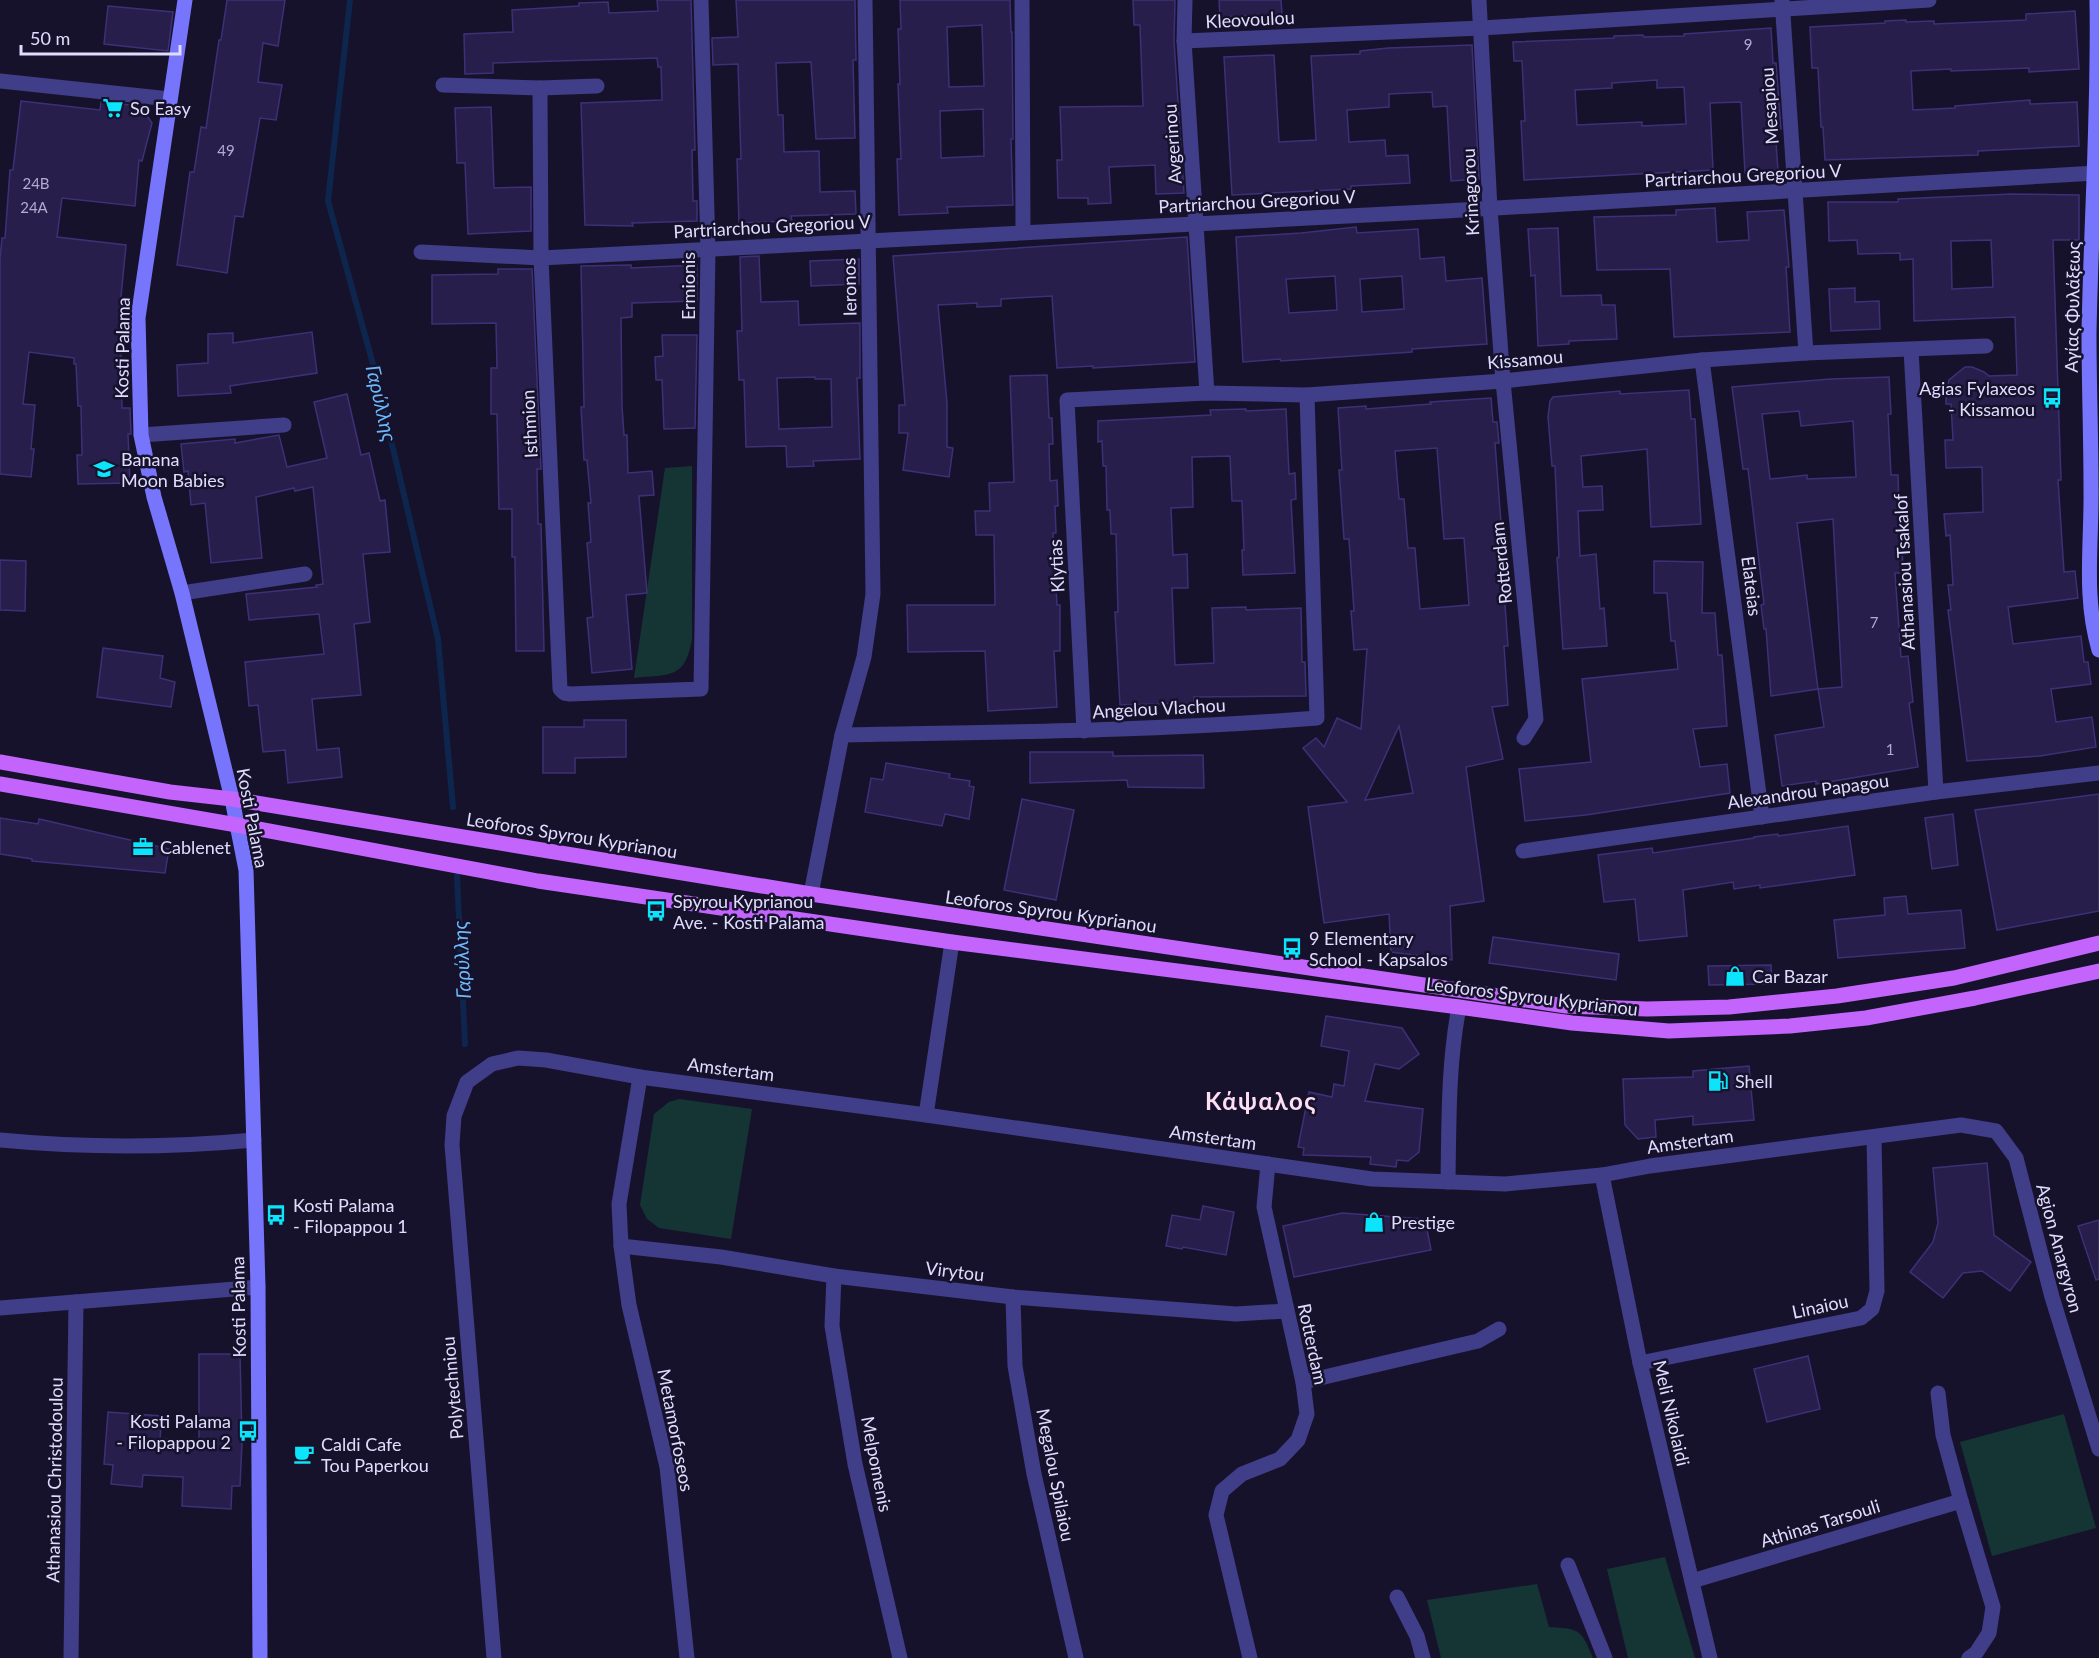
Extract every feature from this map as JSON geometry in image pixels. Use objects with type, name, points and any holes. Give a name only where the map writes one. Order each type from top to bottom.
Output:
[{"type":"main road","name":"Leoforos Spyrou Kyprianou","points":[[0,762],[170,792],[232,799],[811,894],[1566,1006],[1729,1007],[1837,996],[1954,978],[2099,943]]},
{"type":"main road","name":"Leoforos Spyrou Kyprianou","points":[[0,784],[538,880],[952,942],[1572,1023],[1669,1031],[1790,1026],[1866,1018],[1975,998],[2099,971]]},
{"type":"street","name":"Kosti Palama","points":[[185,0],[138,318],[141,435],[154,497],[182,593],[232,799],[246,870],[258,1287],[260,1658]]},
{"type":"street","name":"Ermionis","points":[[627,693],[701,689],[708,249],[701,0]]},
{"type":"street","name":"Ieronos","points":[[842,735],[864,657],[873,594],[865,0]]},
{"type":"street","points":[[1022,0],[1023,231]]},
{"type":"street","name":"Avgerinou","points":[[1185,0],[1184,41],[1207,393]]},
{"type":"street","name":"Krinagorou","points":[[1479,0],[1490,208],[1503,381]]},
{"type":"street","name":"Kleovoulou","points":[[1184,41],[1481,28],[1782,4],[1929,0]]},
{"type":"street","name":"Αγίας Φυλάξεως","points":[[2097,0],[2099,26],[2096,173],[2089,333],[2095,494],[2088,557],[2091,610],[2099,650]]},
{"type":"street","name":"Mesapiou","points":[[1782,4],[1806,353]]},
{"type":"street","points":[[0,81],[170,99]]},
{"type":"street","points":[[443,85],[540,88],[597,86]]},
{"type":"street","name":"Isthmion","points":[[540,88],[541,258],[560,689],[570,694],[627,693]]},
{"type":"street","name":"Partriarchou Gregoriou V","points":[[421,252],[541,258],[1023,231],[1197,225],[2096,173]]},
{"type":"street","name":"Kissamou","points":[[1067,400],[1207,393],[1307,394],[1503,381],[1702,360],[1806,353],[1986,346]]},
{"type":"street","name":"Athanasiou Tsakalof","points":[[1911,350],[1935,792]]},
{"type":"street","name":"Elateias","points":[[1702,360],[1762,817]]},
{"type":"street","name":"Rotterdam","points":[[1503,381],[1536,719],[1524,738]]},
{"type":"street","name":"Angelou Vlachou","points":[[842,735],[1084,730],[1317,718],[1307,394]]},
{"type":"street","name":"Klytias","points":[[1067,400],[1084,730]]},
{"type":"street","points":[[141,435],[284,425]]},
{"type":"street","points":[[182,593],[305,574]]},
{"type":"street","points":[[811,894],[842,735]]},
{"type":"street","name":"Alexandrou Papagou","points":[[1523,851],[1935,792],[2099,773]]},
{"type":"street","points":[[926,1115],[952,942]]},
{"type":"street","points":[[1448,1182],[1452,1039],[1459,1007]]},
{"type":"street","name":"Amstertam","points":[[454,1116],[467,1082],[492,1064],[518,1058],[546,1060],[640,1077],[926,1115],[1372,1179],[1505,1184],[1602,1175],[1650,1166],[1961,1125],[1996,1131]]},
{"type":"street","name":"Metamorfoseos","points":[[640,1077],[619,1204],[621,1246],[629,1305],[668,1467],[687,1658]]},
{"type":"street","name":"Polytechniou","points":[[454,1116],[452,1145],[494,1658]]},
{"type":"street","name":"Agion Anargyron","points":[[1996,1131],[2016,1158],[2052,1297],[2099,1449]]},
{"type":"street","name":"Linaiou","points":[[1640,1363],[1861,1318],[1872,1309],[1876,1291],[1874,1137]]},
{"type":"street","points":[[0,1140],[126,1147],[254,1140]]},
{"type":"street","name":"Rotterdam","points":[[1250,1658],[1216,1515],[1222,1491],[1242,1474],[1280,1459],[1298,1440],[1307,1414],[1303,1382],[1264,1206],[1268,1164]]},
{"type":"street","name":"Meli Nikolaidi","points":[[1602,1175],[1640,1363],[1710,1658]]},
{"type":"street","name":"Virytou","points":[[621,1246],[721,1257],[834,1276],[1013,1297],[1236,1314],[1286,1311]]},
{"type":"street","name":"Melpomenis","points":[[834,1276],[832,1326],[855,1464],[900,1658]]},
{"type":"street","points":[[0,1308],[258,1287]]},
{"type":"street","name":"Megalou Spilaiou","points":[[1013,1297],[1015,1366],[1034,1474],[1076,1658]]},
{"type":"street","name":"Athanasiou Christodoulou","points":[[71,1658],[76,1302]]},
{"type":"street","points":[[1303,1382],[1478,1341],[1499,1329]]},
{"type":"street","points":[[1938,1393],[1943,1435],[1960,1502],[1993,1607],[1989,1633],[1976,1653],[1969,1658]]},
{"type":"street","name":"Athinas Tarsouli","points":[[1692,1581],[1960,1502]]},
{"type":"street","points":[[1568,1564],[1605,1658]]},
{"type":"street","points":[[1397,1597],[1417,1636],[1423,1658]]},
{"type":"green space","points":[[692,466],[692,639],[689,652],[685,662],[673,672],[666,675],[634,678],[665,468]]},
{"type":"green space","points":[[679,1099],[752,1109],[731,1239],[659,1228],[647,1219],[640,1205],[654,1114],[669,1102]]},
{"type":"green space","points":[[2064,1414],[2096,1528],[1992,1556],[1960,1442]]},
{"type":"green space","points":[[1665,1557],[1695,1658],[1628,1658],[1607,1569]]},
{"type":"green space","points":[[1537,1584],[1549,1627],[1578,1632],[1593,1658],[1441,1658],[1427,1600]]},
{"type":"building","points":[[227,0],[285,0],[278,46],[263,43],[258,82],[282,85],[276,120],[260,118],[243,217],[235,216],[227,273],[177,265],[190,172],[194,172],[201,127],[206,128]]},
{"type":"building","points":[[657,0],[691,0],[695,150],[692,150],[693,201],[697,201],[697,221],[632,223],[633,226],[585,225],[581,103],[662,100],[661,67],[658,67],[657,58],[493,63],[493,73],[465,74],[464,34],[513,32],[512,10],[608,2],[609,13],[658,11]]},
{"type":"building","points":[[736,0],[855,0],[856,60],[853,60],[855,138],[816,139],[811,62],[776,63],[778,115],[783,115],[784,152],[819,151],[820,192],[855,191],[856,214],[791,216],[792,221],[739,223],[737,159],[741,159],[738,64],[713,65],[712,38],[738,37]]},
{"type":"building","points":[[900,0],[1010,0],[1013,205],[947,207],[948,213],[899,215],[897,159],[901,159],[898,29],[901,29]],"holes":[[[982,25],[984,86],[949,87],[947,27]],[[983,109],[984,156],[941,158],[940,111]]]},
{"type":"building","points":[[1133,0],[1175,0],[1174,41],[1184,193],[1156,194],[1155,165],[1109,167],[1111,203],[1088,204],[1088,198],[1058,198],[1057,160],[1062,160],[1060,107],[1143,106],[1140,25],[1134,25]]},
{"type":"building","points":[[1219,0],[1281,0],[1282,14],[1220,17]]},
{"type":"building","points":[[108,6],[173,12],[168,51],[104,44]]},
{"type":"building","points":[[2075,11],[2079,69],[2029,72],[2029,68],[1911,71],[1913,110],[2030,100],[2030,104],[2077,102],[2079,146],[1978,151],[1978,155],[1825,160],[1818,68],[1812,68],[1810,27],[1906,20],[1906,22],[1934,21],[1934,24],[2026,20],[2026,14]]},
{"type":"building","points":[[1771,28],[1781,129],[1775,129],[1778,170],[1745,173],[1741,102],[1710,103],[1713,170],[1524,180],[1521,121],[1525,121],[1522,61],[1514,61],[1513,42],[1614,38],[1614,36],[1684,36],[1684,34]],"holes":[[[1657,80],[1657,88],[1684,87],[1686,124],[1642,126],[1642,122],[1577,125],[1575,90],[1612,88],[1612,83]]]},
{"type":"building","points":[[1472,45],[1479,179],[1451,181],[1447,106],[1433,107],[1432,92],[1389,94],[1389,107],[1347,110],[1349,142],[1385,140],[1386,156],[1408,155],[1410,183],[1351,186],[1351,189],[1232,195],[1224,57],[1274,55],[1279,142],[1316,140],[1311,56],[1360,54],[1360,51],[1388,48]]},
{"type":"building","points":[[21,101],[100,110],[101,102],[140,106],[152,123],[142,161],[139,160],[135,206],[62,198],[57,237],[126,245],[120,307],[122,408],[130,408],[131,434],[128,434],[130,483],[78,484],[77,455],[82,455],[81,406],[78,406],[74,358],[29,352],[23,404],[35,405],[31,477],[0,474],[0,259],[2,238],[5,238],[10,170],[13,170]]},
{"type":"building","points":[[491,107],[494,188],[531,187],[531,231],[468,234],[465,163],[457,163],[455,108]]},
{"type":"building","points":[[2012,194],[2079,195],[2079,240],[2053,240],[2061,480],[2058,480],[2064,572],[2075,571],[2078,598],[2008,607],[2013,644],[2081,636],[2084,662],[2088,662],[2091,684],[2051,689],[2056,722],[2092,717],[2096,747],[2040,756],[1967,761],[1948,610],[1951,610],[1948,585],[1953,585],[1950,535],[1946,536],[1944,514],[1983,512],[1982,467],[1946,468],[1945,440],[1953,440],[1951,404],[1946,404],[1946,395],[1949,380],[1965,367],[1972,367],[1989,376],[2017,375],[2015,317],[1914,321],[1913,259],[1900,260],[1900,253],[1858,254],[1857,240],[1829,241],[1828,202],[1898,202],[1898,199]],"holes":[[[1991,240],[1993,287],[1952,289],[1951,241]]]},
{"type":"building","points":[[1715,208],[1717,242],[1749,240],[1747,212],[1784,210],[1789,267],[1786,267],[1790,332],[1674,337],[1670,269],[1597,270],[1594,217],[1676,215],[1676,210]]},
{"type":"building","points":[[1356,227],[1357,233],[1418,229],[1420,259],[1444,257],[1446,281],[1482,278],[1487,344],[1412,349],[1412,352],[1243,362],[1236,237]],"holes":[[[1335,276],[1337,310],[1289,313],[1286,279]],[[1402,276],[1404,309],[1362,312],[1360,279]]]},
{"type":"building","points":[[1558,228],[1561,296],[1601,295],[1602,305],[1615,305],[1617,339],[1569,341],[1569,344],[1538,346],[1535,275],[1531,276],[1528,229]]},
{"type":"building","points":[[1187,237],[1195,362],[1057,368],[1052,296],[1001,299],[1001,306],[977,307],[977,303],[938,305],[947,403],[947,447],[953,448],[949,477],[903,470],[908,433],[899,433],[899,405],[905,405],[893,256]]},
{"type":"building","points":[[759,256],[761,302],[798,301],[799,325],[860,323],[860,378],[857,378],[860,459],[813,461],[814,466],[787,467],[786,446],[746,447],[744,380],[739,380],[737,331],[742,331],[740,257]],"holes":[[[815,377],[815,379],[831,379],[832,427],[779,429],[777,378]]]},
{"type":"building","points":[[859,259],[859,284],[811,286],[810,261]]},
{"type":"building","points":[[631,265],[631,268],[697,265],[697,301],[632,303],[632,317],[621,318],[622,406],[624,435],[627,435],[628,473],[652,471],[654,495],[639,496],[647,593],[626,595],[632,669],[592,673],[587,618],[593,617],[587,543],[591,542],[588,503],[591,503],[587,460],[584,460],[581,407],[584,407],[581,266]]},
{"type":"building","points":[[498,269],[532,269],[541,469],[537,469],[538,524],[541,524],[544,651],[516,651],[512,509],[499,509],[497,414],[491,414],[491,368],[497,368],[496,323],[432,324],[432,275],[498,274]]},
{"type":"building","points":[[1855,288],[1855,302],[1879,301],[1880,329],[1831,331],[1829,289]]},
{"type":"building","points":[[312,332],[317,373],[230,386],[231,393],[178,396],[177,365],[208,363],[208,334],[233,333],[233,343]]},
{"type":"building","points":[[662,335],[697,335],[695,428],[664,429],[662,380],[656,380],[655,357],[663,356]]},
{"type":"building","points":[[1047,375],[1053,444],[1049,444],[1050,481],[1057,480],[1058,506],[1055,506],[1056,533],[1053,533],[1057,605],[1060,605],[1060,651],[1054,651],[1057,707],[988,711],[985,651],[908,652],[907,605],[995,605],[994,535],[976,535],[975,511],[990,511],[989,483],[1014,482],[1010,376]]},
{"type":"building","points":[[1889,377],[1891,475],[1898,475],[1900,544],[1902,545],[1903,573],[1895,573],[1901,657],[1908,656],[1913,702],[1909,703],[1918,767],[1816,784],[1816,781],[1782,786],[1775,735],[1824,727],[1818,689],[1771,696],[1766,629],[1764,629],[1761,605],[1764,604],[1748,469],[1743,469],[1732,387]],"holes":[[[1799,411],[1801,426],[1853,421],[1856,477],[1807,479],[1807,475],[1770,479],[1762,414]],[[1833,519],[1842,687],[1818,689],[1797,523]]]},
{"type":"building","points":[[1689,390],[1691,419],[1695,419],[1701,524],[1651,527],[1647,449],[1581,456],[1583,487],[1602,486],[1603,510],[1578,511],[1580,556],[1596,554],[1600,609],[1604,608],[1607,646],[1563,649],[1557,558],[1559,557],[1555,466],[1552,466],[1548,417],[1550,401],[1553,397],[1620,391],[1620,394]]},
{"type":"building","points":[[347,394],[361,455],[369,453],[380,501],[385,500],[390,552],[363,554],[370,622],[354,624],[361,695],[312,699],[317,750],[339,748],[342,777],[288,783],[285,750],[263,752],[258,705],[249,706],[245,662],[324,654],[319,614],[249,620],[246,594],[317,587],[316,585],[323,584],[313,487],[295,491],[294,488],[256,497],[262,558],[211,563],[205,503],[191,505],[188,471],[184,472],[181,444],[235,439],[235,443],[279,435],[287,467],[327,458],[314,402]]},
{"type":"building","points":[[1491,398],[1493,422],[1497,422],[1499,443],[1495,443],[1508,590],[1504,591],[1508,646],[1504,646],[1508,705],[1492,707],[1503,759],[1466,767],[1484,901],[1450,906],[1452,960],[1391,952],[1389,914],[1324,923],[1308,807],[1347,802],[1303,748],[1316,738],[1324,747],[1337,718],[1361,729],[1367,649],[1354,650],[1349,539],[1344,539],[1339,470],[1342,470],[1338,408],[1366,406],[1366,409],[1431,404],[1430,402]],"holes":[[[1437,448],[1444,539],[1464,538],[1469,605],[1420,609],[1415,548],[1408,548],[1404,499],[1399,499],[1395,451]],[[1399,726],[1413,793],[1365,800]]]},
{"type":"building","points":[[1246,409],[1246,411],[1286,409],[1289,474],[1295,473],[1296,499],[1291,500],[1295,573],[1243,575],[1242,501],[1232,501],[1230,456],[1192,457],[1193,507],[1171,508],[1173,555],[1187,554],[1188,588],[1172,588],[1175,665],[1214,663],[1212,608],[1246,607],[1246,610],[1301,608],[1302,662],[1305,662],[1306,696],[1194,697],[1194,703],[1120,705],[1115,612],[1118,612],[1116,534],[1111,534],[1110,510],[1107,510],[1106,466],[1103,466],[1102,441],[1098,442],[1098,421],[1211,415],[1210,410]]},
{"type":"building","points":[[0,560],[26,561],[25,611],[0,610]]},
{"type":"building","points":[[1654,561],[1703,562],[1702,613],[1715,613],[1718,655],[1722,655],[1727,726],[1693,729],[1700,767],[1727,764],[1730,793],[1586,815],[1525,821],[1519,769],[1591,762],[1582,679],[1678,669],[1675,641],[1671,641],[1667,593],[1654,593]]},
{"type":"building","points":[[103,648],[163,656],[160,678],[175,682],[171,707],[97,697]]},
{"type":"building","points":[[584,720],[626,720],[626,757],[575,758],[575,773],[543,773],[543,727],[584,727]]},
{"type":"building","points":[[1030,752],[1113,752],[1113,756],[1203,755],[1204,788],[1128,787],[1127,780],[1030,783]]},
{"type":"building","points":[[886,763],[950,774],[949,778],[970,781],[969,786],[974,787],[969,819],[945,814],[942,826],[865,812],[871,778],[883,780]]},
{"type":"building","points":[[2099,794],[2099,911],[1997,930],[1975,810]]},
{"type":"building","points":[[1022,799],[1074,810],[1056,900],[1004,890]]},
{"type":"building","points":[[1953,814],[1958,865],[1932,869],[1925,818]]},
{"type":"building","points":[[0,818],[38,824],[39,819],[169,849],[165,873],[32,861],[32,859],[0,854]]},
{"type":"building","points":[[1848,826],[1855,875],[1760,888],[1760,885],[1734,889],[1733,882],[1683,890],[1687,936],[1639,941],[1635,899],[1604,902],[1598,855],[1652,848],[1653,853],[1754,837]]},
{"type":"building","points":[[1906,896],[1908,914],[1961,910],[1965,948],[1838,958],[1834,920],[1885,915],[1884,898]]},
{"type":"building","points":[[1493,937],[1619,954],[1616,980],[1489,963]]},
{"type":"building","points":[[1771,965],[1772,984],[1709,985],[1708,966]]},
{"type":"building","points":[[1326,1016],[1402,1028],[1419,1054],[1399,1069],[1375,1064],[1365,1101],[1423,1109],[1419,1152],[1408,1161],[1397,1160],[1396,1167],[1370,1164],[1371,1157],[1303,1155],[1304,1148],[1298,1147],[1309,1092],[1332,1097],[1334,1084],[1344,1086],[1349,1051],[1321,1046]]},
{"type":"building","points":[[1749,1066],[1754,1120],[1693,1125],[1693,1116],[1655,1120],[1656,1137],[1638,1139],[1625,1125],[1623,1079],[1693,1077],[1693,1071]]},
{"type":"building","points":[[1987,1163],[1994,1235],[2031,1262],[2010,1291],[1982,1271],[1963,1273],[1943,1298],[1910,1272],[1933,1242],[1938,1223],[1933,1168]]},
{"type":"building","points":[[1203,1206],[1234,1212],[1226,1255],[1166,1246],[1172,1215],[1200,1220]]},
{"type":"building","points":[[1342,1213],[1425,1219],[1431,1250],[1294,1277],[1283,1226]]},
{"type":"building","points":[[2099,1220],[2099,1279],[2096,1280],[2078,1226]]},
{"type":"building","points":[[199,1354],[240,1354],[242,1443],[240,1486],[232,1486],[231,1509],[182,1506],[183,1477],[143,1475],[142,1487],[111,1484],[113,1465],[104,1464],[108,1412],[162,1416],[160,1439],[199,1441]]},
{"type":"building","points":[[1808,1356],[1820,1409],[1767,1422],[1754,1369]]},
{"type":"waterway","name":"Γαρύλλης","points":[[350,0],[328,201],[373,364],[438,639],[453,807]]},
{"type":"waterway","name":"Γαρύλλης","points":[[457,876],[465,1044]]},
{"type":"place","name":"So Easy","points":[[113,108]]},
{"type":"place","name":"Agias Fylaxeos - Kissamou","points":[[2052,398]]},
{"type":"place","name":"Banana Moon Babies","points":[[104,469]]},
{"type":"place","name":"Cablenet","points":[[143,847]]},
{"type":"place","name":"Spyrou Kyprianou Ave. - Kosti Palama","points":[[656,911]]},
{"type":"place","name":"9 Elementary School - Kapsalos","points":[[1292,948]]},
{"type":"place","name":"Car Bazar","points":[[1735,976]]},
{"type":"place","name":"Shell","points":[[1718,1081]]},
{"type":"place","name":"Kosti Palama - Filopappou 1","points":[[276,1215]]},
{"type":"place","name":"Prestige","points":[[1374,1222]]},
{"type":"place","name":"Kosti Palama - Filopappou 2","points":[[248,1431]]},
{"type":"place","name":"Caldi Cafe Tou Paperkou","points":[[304,1454]]},
{"type":"district","name":"Κάψαλος","points":[[1261,1100]]}]
